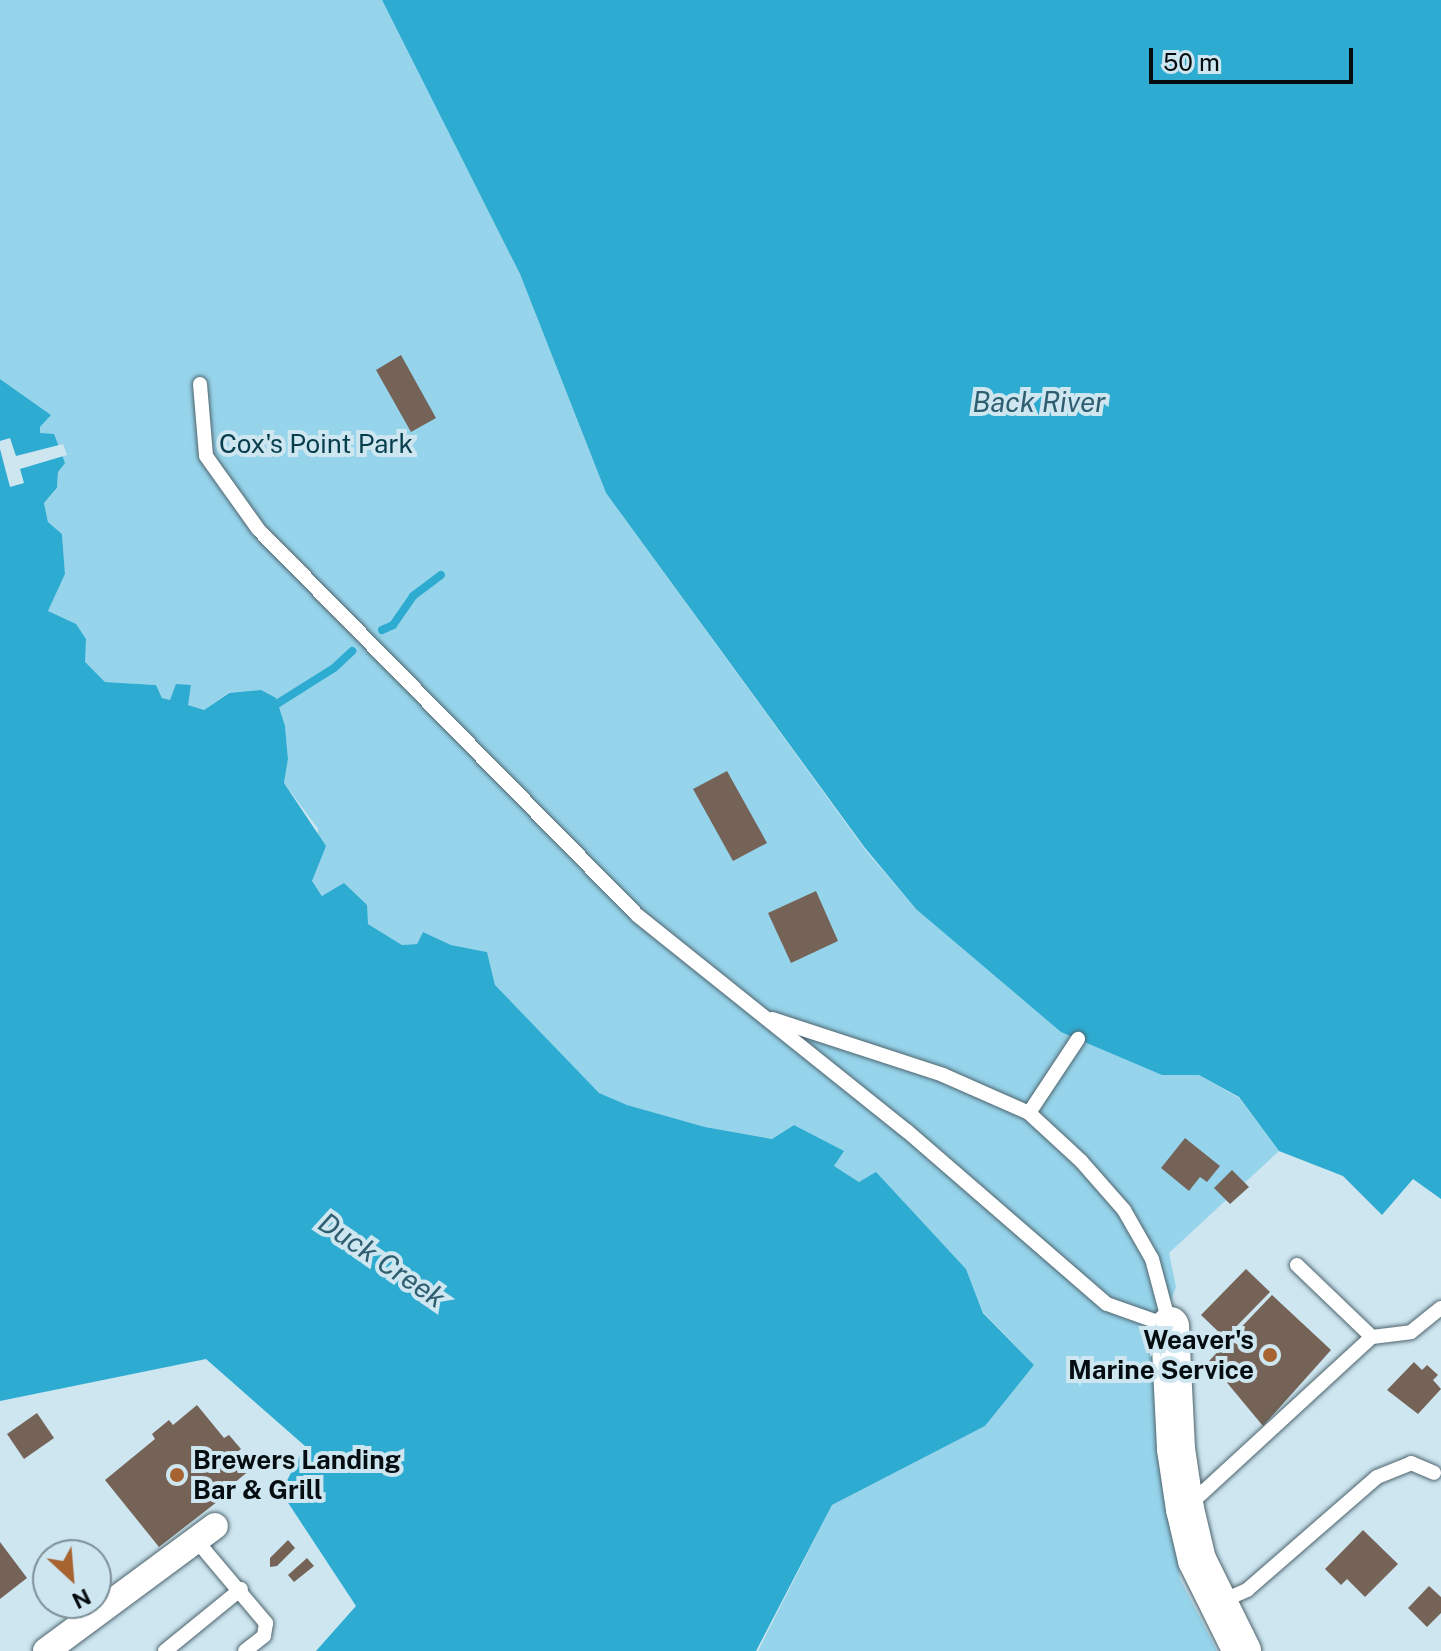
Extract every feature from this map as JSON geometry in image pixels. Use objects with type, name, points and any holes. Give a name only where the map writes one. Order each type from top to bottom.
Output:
[{"type":"street","points":[[1170,1326],[1176,1449],[1185,1509],[1197,1560],[1242,1651]]},
{"type":"street","points":[[46,1651],[206,1533]]},
{"type":"lane","points":[[200,384],[206,456],[258,529],[637,915],[907,1131],[1107,1304],[1170,1326]]},
{"type":"lane","points":[[763,1016],[943,1075],[1029,1113],[1081,1161],[1124,1210],[1152,1259],[1170,1326]]},
{"type":"lane","points":[[1029,1113],[1078,1039]]},
{"type":"lane","points":[[1297,1265],[1372,1337]]},
{"type":"lane","points":[[1185,1509],[1372,1337],[1411,1332],[1441,1308]]},
{"type":"lane","points":[[1217,1603],[1247,1590],[1377,1477],[1411,1463],[1434,1473]]},
{"type":"lane","points":[[206,1533],[267,1630],[245,1651]]},
{"type":"lane","points":[[165,1651],[241,1589]]},
{"type":"green space","name":"Cox's Point Park","points":[[0,0],[382,0],[520,274],[606,493],[866,851],[916,909],[1162,1075],[1199,1075],[1239,1098],[1279,1151],[1169,1253],[1176,1287],[1155,1343],[1180,1579],[1217,1651],[758,1651],[832,1505],[985,1426],[1034,1365],[983,1312],[966,1269],[876,1173],[859,1182],[834,1166],[843,1151],[794,1125],[772,1139],[705,1127],[627,1105],[598,1093],[495,985],[487,952],[451,945],[423,932],[417,944],[402,945],[323,896],[312,882],[318,829],[284,783],[288,759],[285,726],[229,692],[204,710],[187,706],[191,685],[170,700],[162,698],[156,685],[105,682],[84,662],[86,639],[48,611],[65,574],[62,534],[48,522],[44,503],[57,489],[58,472],[40,434],[40,427],[51,415],[0,379]]},
{"type":"water","name":"Back River","points":[[382,0],[1441,0],[1441,1199],[1413,1179],[1382,1215],[1343,1176],[1279,1151],[1239,1097],[1199,1075],[1162,1075],[1061,1032],[916,909],[865,848],[606,493],[520,274]]},
{"type":"water","name":"Duck Creek","points":[[0,379],[51,415],[40,427],[40,433],[54,434],[65,463],[58,472],[57,488],[44,503],[48,522],[62,534],[65,574],[48,611],[76,624],[86,639],[85,662],[105,682],[156,685],[162,698],[170,700],[176,684],[191,685],[188,705],[204,710],[229,693],[261,690],[276,698],[285,726],[288,759],[284,783],[326,846],[312,881],[322,896],[344,883],[367,905],[368,924],[402,945],[417,944],[423,932],[451,945],[487,952],[495,985],[599,1093],[627,1105],[705,1127],[772,1139],[794,1125],[844,1151],[834,1166],[859,1182],[876,1172],[966,1269],[983,1313],[1034,1365],[985,1426],[832,1505],[756,1651],[316,1651],[356,1606],[281,1492],[305,1446],[206,1359],[0,1401]]},
{"type":"pier","points":[[10,438],[16,456],[63,444],[67,455],[20,469],[24,483],[10,487],[0,441]]},
{"type":"building","points":[[401,355],[436,418],[411,432],[376,370]]},
{"type":"building","points":[[727,771],[767,843],[733,861],[693,789]]},
{"type":"building","points":[[816,891],[838,941],[791,963],[768,913]]},
{"type":"building","points":[[1185,1138],[1220,1166],[1207,1182],[1200,1177],[1189,1191],[1161,1168]]},
{"type":"building","points":[[1232,1170],[1249,1187],[1230,1204],[1214,1188]]},
{"type":"building","points":[[1246,1269],[1270,1292],[1225,1338],[1201,1315]]},
{"type":"building","name":"Weaver's Marine Service","points":[[1272,1295],[1331,1350],[1263,1426],[1209,1361]]},
{"type":"building","points":[[1414,1362],[1422,1370],[1427,1365],[1438,1375],[1433,1380],[1441,1389],[1418,1414],[1387,1390]]},
{"type":"building","name":"Brewers Landing Bar & Grill","points":[[197,1405],[224,1438],[229,1435],[241,1449],[236,1453],[250,1470],[228,1488],[231,1491],[159,1547],[105,1480],[155,1439],[152,1434],[169,1420],[173,1425]]},
{"type":"building","points":[[37,1413],[54,1438],[24,1459],[7,1434]]},
{"type":"building","points":[[1363,1530],[1398,1564],[1365,1597],[1347,1579],[1341,1585],[1325,1569]]},
{"type":"building","points":[[288,1540],[295,1548],[277,1566],[270,1567],[270,1558]]},
{"type":"building","points":[[0,1542],[27,1578],[0,1599]]},
{"type":"building","points":[[307,1558],[314,1566],[294,1582],[288,1575]]},
{"type":"building","points":[[1429,1586],[1441,1597],[1441,1613],[1427,1627],[1408,1608]]},
{"type":"waterway","points":[[382,630],[393,625],[413,596],[441,575]]},
{"type":"waterway","points":[[272,707],[334,668],[352,651]]},
{"type":"place","name":"Weaver's Marine Service","points":[[1270,1355]]},
{"type":"place","name":"Brewers Landing Bar & Grill","points":[[177,1475]]}]
